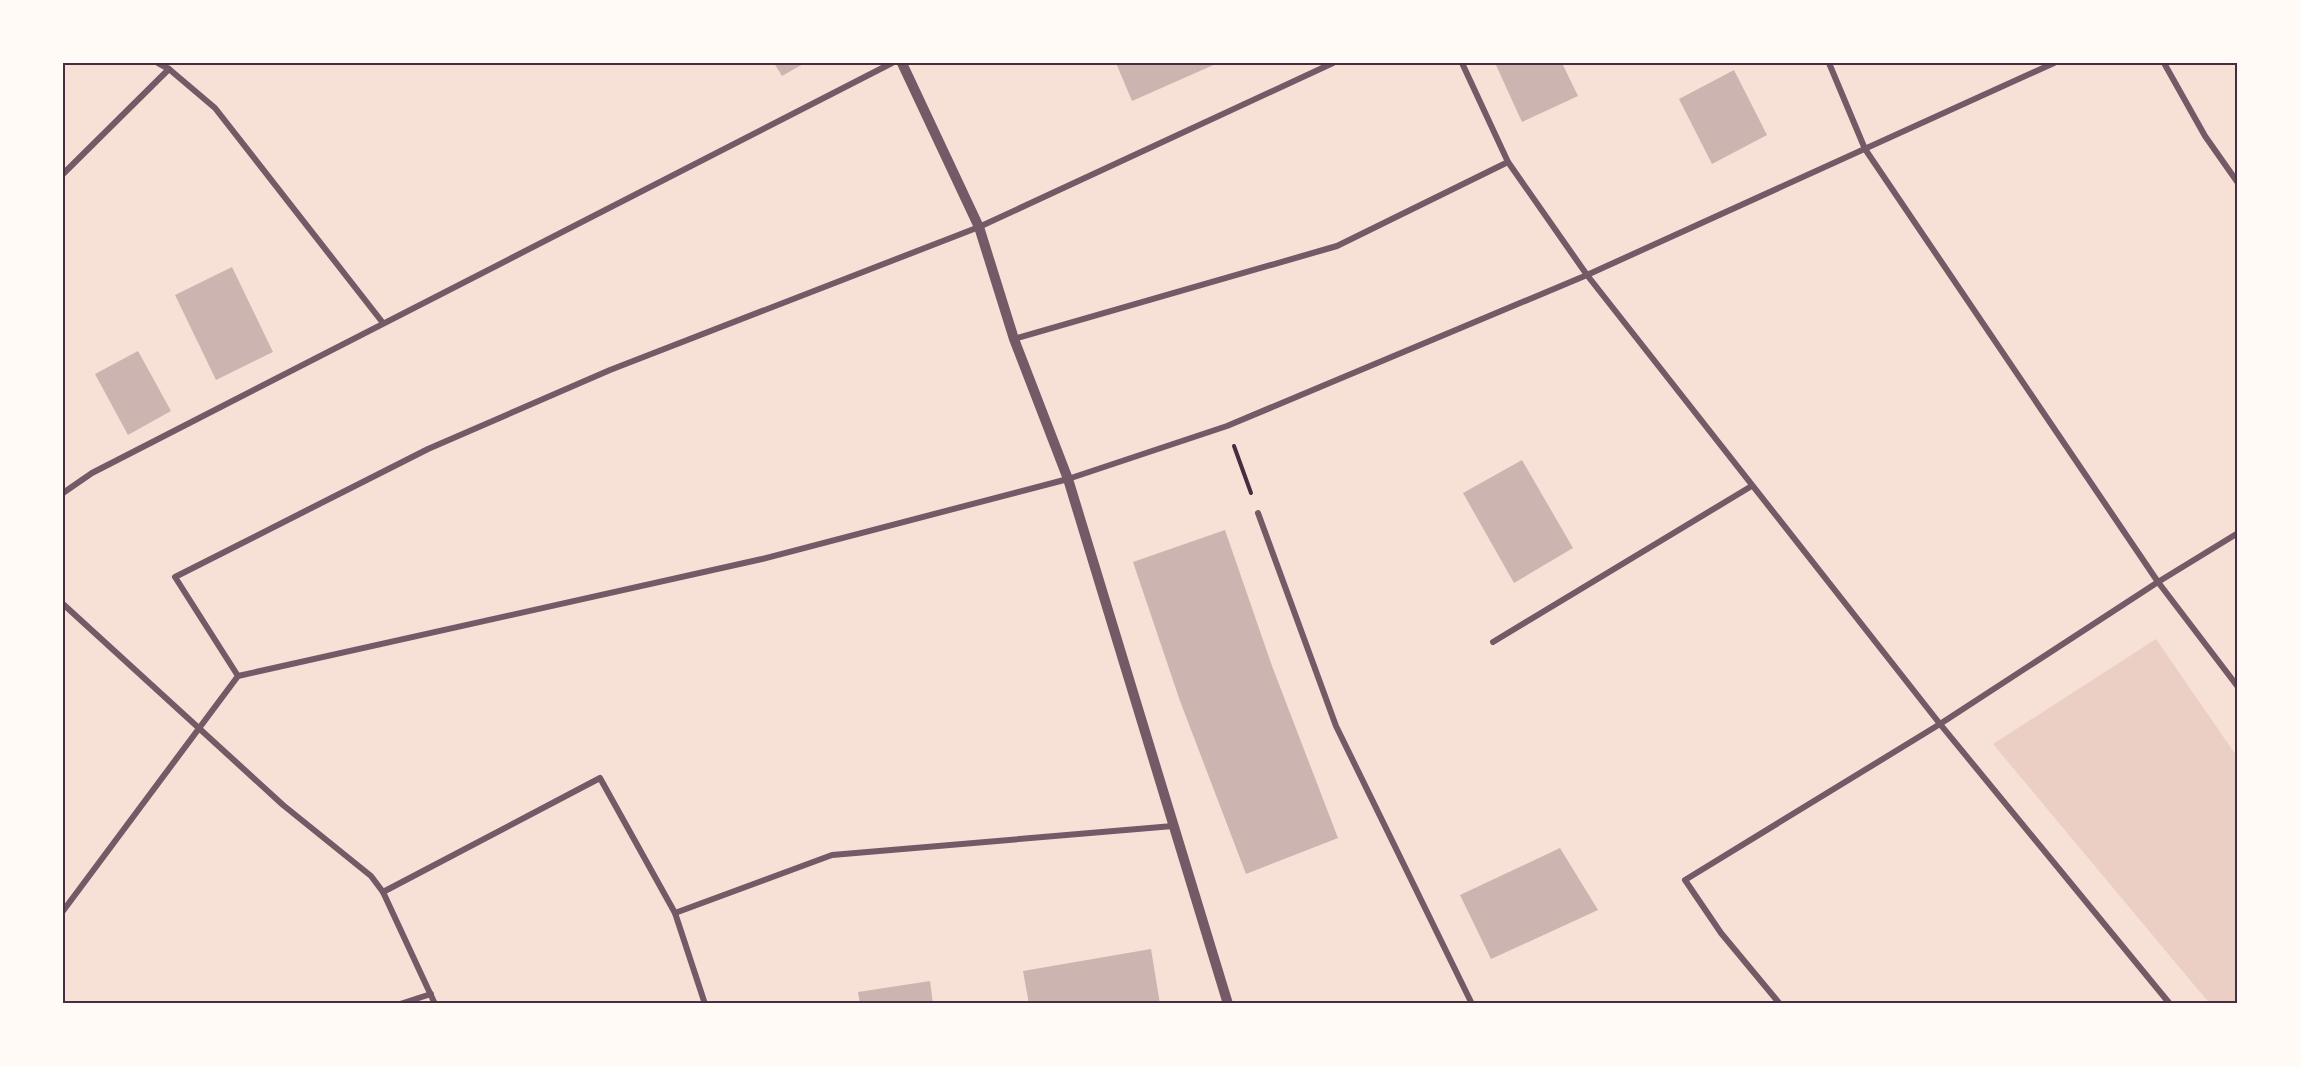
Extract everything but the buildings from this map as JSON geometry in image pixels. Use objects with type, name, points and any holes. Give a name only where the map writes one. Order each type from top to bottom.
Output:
[{"type":"street","points":[[158,63],[169,69],[215,108],[383,323]]},
{"type":"street","points":[[63,493],[92,473],[892,63]]},
{"type":"street","points":[[902,63],[979,227],[1014,339],[1068,478],[1228,1004]]},
{"type":"street","points":[[238,676],[175,577],[428,449],[567,389],[979,227],[1333,63]]},
{"type":"street","points":[[1462,63],[1508,162],[1587,275],[1750,487],[1940,724],[2170,1004]]},
{"type":"street","points":[[1829,63],[1865,149],[2158,582],[2238,687]]},
{"type":"street","points":[[63,911],[238,676],[762,559],[1068,478],[1227,426],[1587,275],[2054,63]]},
{"type":"street","points":[[2164,63],[2205,136],[2238,183]]},
{"type":"street","points":[[63,174],[169,69]]},
{"type":"street","points":[[1014,339],[1337,246],[1508,162]]},
{"type":"street","points":[[1493,642],[1750,487]]},
{"type":"street","points":[[1258,513],[1336,726],[1472,1004]]},
{"type":"street","points":[[1780,1004],[1721,933],[1685,880],[1940,724],[2158,582],[2238,533]]},
{"type":"street","points":[[63,604],[283,806],[371,876],[383,892],[435,1004]]},
{"type":"street","points":[[383,892],[600,778],[675,913],[705,1004]]},
{"type":"street","points":[[675,913],[832,855],[1173,826]]},
{"type":"street","points":[[400,1004],[431,994]]},
{"type":"path","points":[[1227,426],[1258,513]]},
{"type":"shaded area","points":[[2156,639],[2238,758],[2238,1004],[2210,1004],[1993,744]]}]
